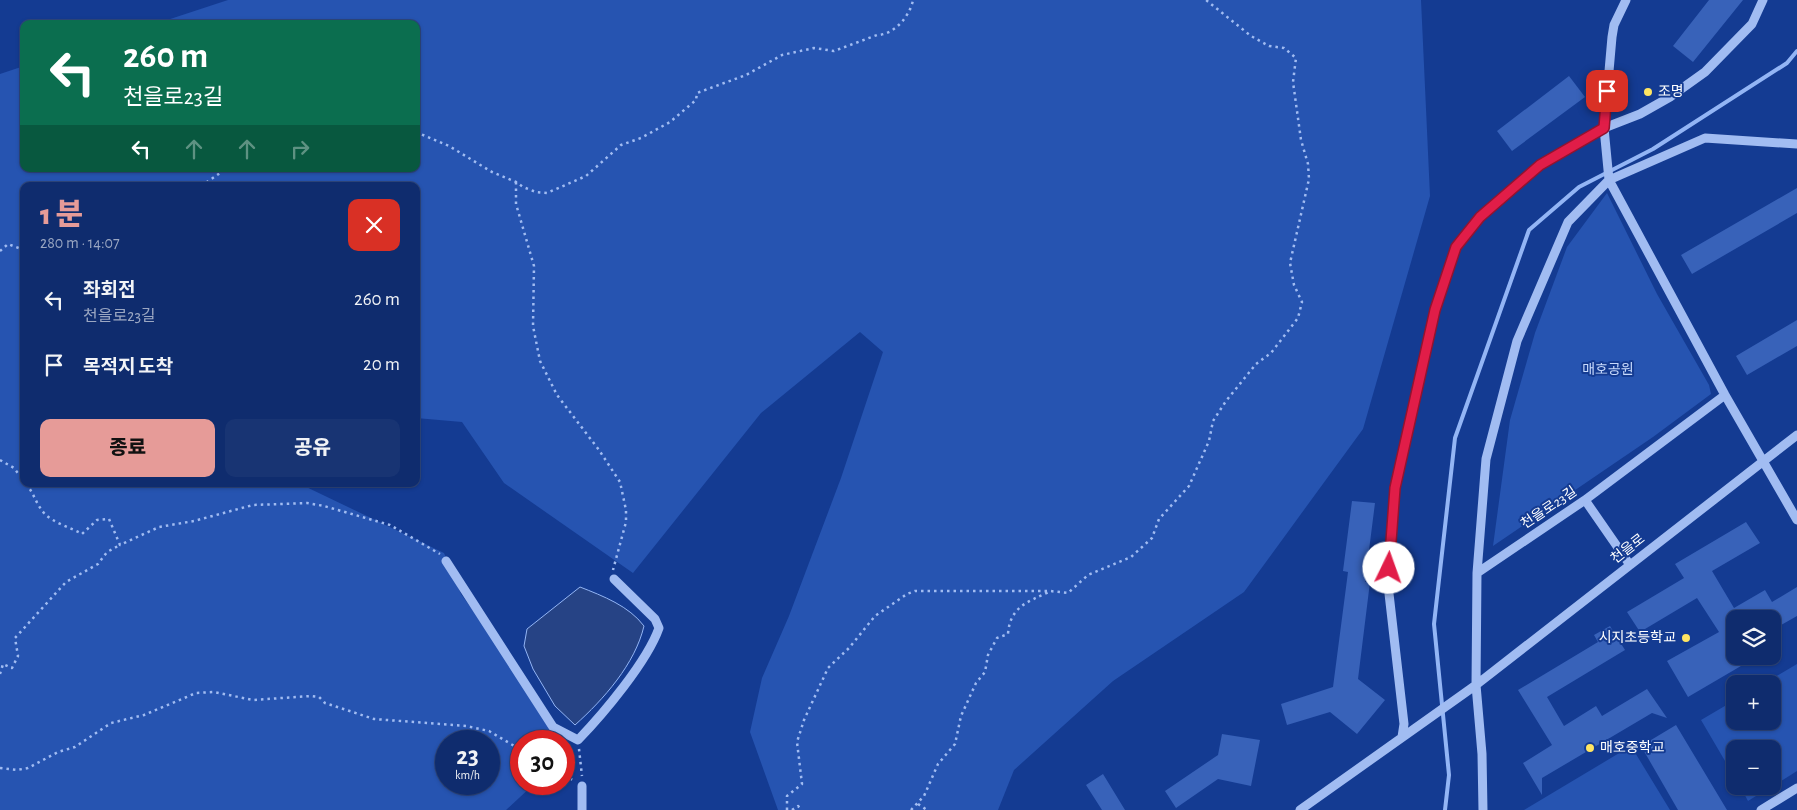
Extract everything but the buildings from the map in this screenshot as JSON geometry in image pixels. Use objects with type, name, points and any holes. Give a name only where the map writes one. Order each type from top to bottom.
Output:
[{"type":"street","points":[[1626,0],[1614,25],[1604,128],[1604,143],[1610,180],[1725,395],[1797,520]]},
{"type":"street","points":[[1300,810],[1402,738],[1404,724],[1388,585],[1394,498],[1435,310],[1456,247],[1480,217],[1540,165],[1604,128],[1640,114],[1670,97],[1705,72],[1752,24],[1763,0]]},
{"type":"street","points":[[1482,810],[1482,754],[1476,685],[1477,573],[1486,459],[1517,341],[1568,222],[1610,180],[1705,138],[1797,144]]},
{"type":"street","name":"천을로23길","points":[[1477,573],[1585,500],[1725,395]]},
{"type":"street","name":"천을로","points":[[1402,738],[1476,685],[1762,460],[1797,435]]},
{"type":"street","points":[[1585,500],[1630,565]]},
{"type":"street","points":[[446,561],[553,727],[567,736],[578,740],[602,714],[651,645],[659,628],[655,619],[614,579]]},
{"type":"street","points":[[582,786],[582,810]]},
{"type":"street","points":[[1761,810],[1797,788]]},
{"type":"path","points":[[420,134],[450,146],[492,172],[523,187],[536,192],[547,193],[586,176],[621,144],[641,138],[670,122],[696,100],[697,94],[746,75],[782,55],[814,48],[834,51],[877,35],[883,35],[907,18],[914,0]]},
{"type":"path","points":[[787,810],[787,796],[802,784],[797,742],[821,681],[833,661],[849,648],[875,616],[901,597],[915,591],[1050,591],[1068,594],[1088,575],[1131,558],[1152,538],[1159,519],[1190,486],[1209,441],[1214,421],[1226,401],[1256,364],[1271,353],[1301,310],[1302,302],[1294,285],[1290,263],[1309,179],[1308,164],[1301,140],[1293,82],[1296,58],[1284,48],[1269,46],[1251,36],[1206,0]]},
{"type":"path","points":[[206,182],[221,172]]},
{"type":"path","points":[[516,182],[516,204],[534,266],[533,326],[540,361],[557,395],[599,450],[620,482],[626,510],[626,522],[612,574],[614,579]]},
{"type":"path","points":[[0,251],[8,244],[20,248]]},
{"type":"path","points":[[0,460],[14,468],[20,476]]},
{"type":"path","points":[[29,487],[35,493],[38,505],[46,514],[82,534],[97,520],[109,519],[120,545]]},
{"type":"path","points":[[0,674],[3,664],[12,668],[18,656],[15,638],[66,582],[98,564],[108,552],[159,527],[194,521],[253,505],[307,504],[324,506],[390,525],[440,554],[446,561]]},
{"type":"path","points":[[911,810],[924,796],[938,764],[955,744],[961,716],[976,683],[985,672],[988,655],[997,638],[1008,634],[1009,622],[1021,604],[1050,591]]},
{"type":"path","points":[[0,768],[22,770],[58,752],[75,747],[111,723],[144,715],[196,693],[214,692],[253,700],[304,696],[319,697],[326,702],[374,719],[460,725],[489,731],[510,743]]},
{"type":"path","points":[[578,740],[582,786]]},
{"type":"path","points":[[918,804],[927,810]]},
{"type":"path","points":[[792,810],[798,806],[802,810]]},
{"type":"green space","points":[[228,0],[1421,0],[1430,196],[1363,429],[1244,592],[1113,681],[1014,770],[998,810],[778,810],[750,732],[762,678],[789,616],[841,478],[883,352],[860,332],[761,413],[633,573],[504,483],[462,422],[420,418],[420,182],[20,182],[20,487],[306,487],[444,553],[461,594],[559,730],[510,730],[510,795],[522,795],[506,810],[0,810],[0,74],[20,67],[20,172],[420,172],[420,20],[167,20]]},
{"type":"green space","name":"매호공원","points":[[1607,193],[1657,294],[1709,385],[1711,394],[1653,437],[1493,546],[1510,420],[1535,333],[1567,247]]},
{"type":"green space","points":[[1797,664],[1797,771],[1781,781],[1781,740],[1726,740],[1726,763],[1701,720],[1726,705],[1726,730],[1781,730],[1781,675],[1778,675]]},
{"type":"green space","points":[[1631,746],[1670,810],[1524,810]]},
{"type":"green space","points":[[1745,795],[1758,795],[1748,801]]},
{"type":"shaded area","points":[[580,587],[623,607],[644,626],[634,654],[617,680],[597,704],[575,725],[555,706],[533,669],[524,646],[527,629]]},
{"type":"waterway","points":[[1445,810],[1449,775],[1434,624],[1455,438],[1529,230],[1579,187],[1653,149],[1787,63],[1797,51]]},
{"type":"place","name":"조명","points":[[1648,92]]},
{"type":"place","name":"시지초등학교","points":[[1686,638]]},
{"type":"place","name":"매호중학교","points":[[1590,748]]},
{"type":"route","points":[[1389,568],[1395,488],[1435,310],[1456,247],[1480,217],[1540,165],[1604,128],[1607,91]]}]
